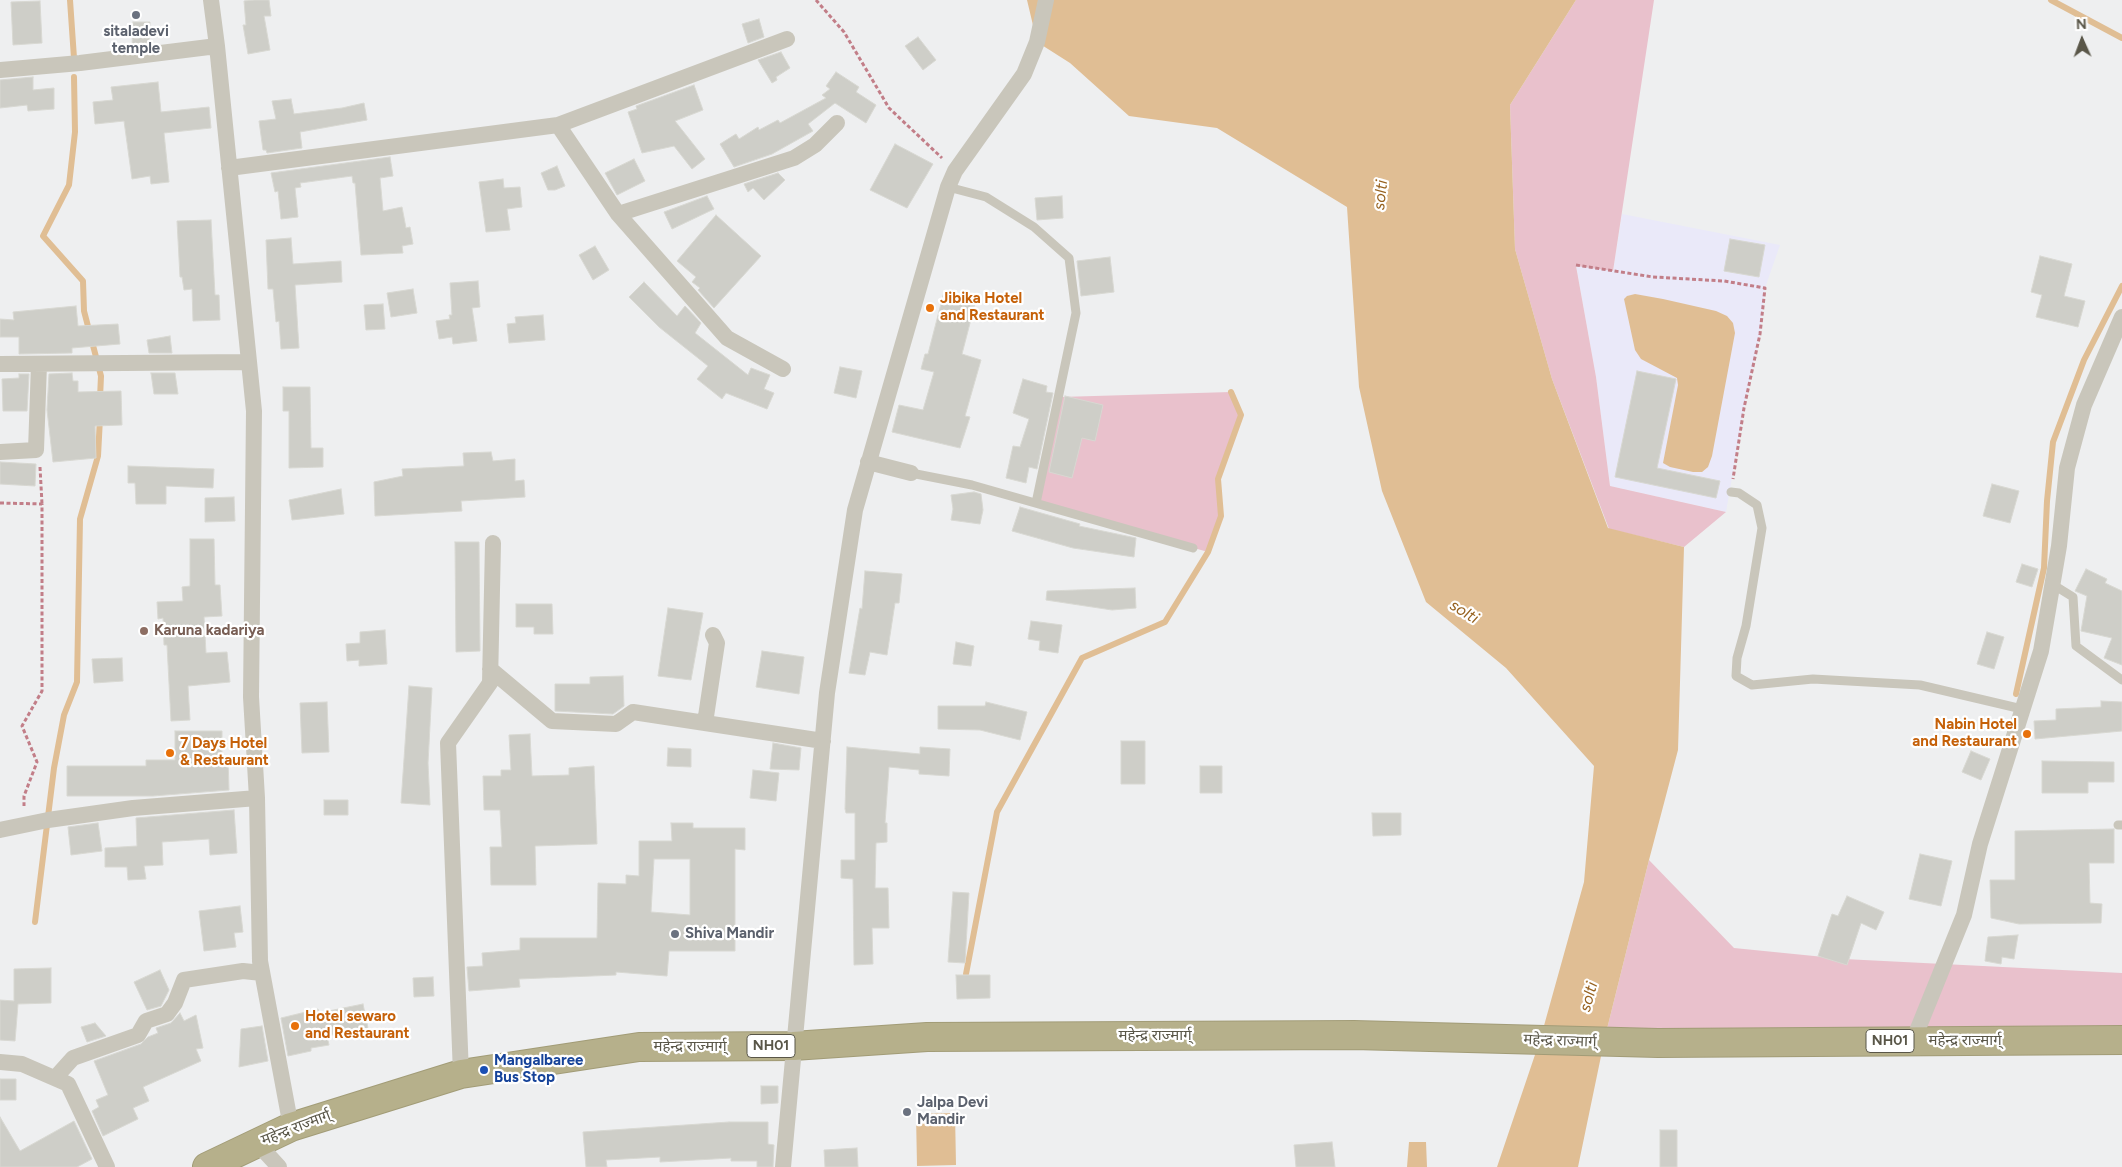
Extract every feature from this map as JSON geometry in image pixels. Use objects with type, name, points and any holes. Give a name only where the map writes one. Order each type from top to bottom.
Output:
[{"type":"highway","name":"महेन्द्र राज्मार्ग्","points":[[207,1167],[291,1127],[461,1074],[639,1047],[793,1046],[927,1037],[1354,1035],[1658,1043],[2122,1040]]},
{"type":"street","points":[[211,0],[254,411],[252,697],[257,798],[260,961],[291,1127]]},
{"type":"street","points":[[783,1167],[827,693],[855,510],[948,187],[955,171],[1024,74],[1037,42],[1046,0]]},
{"type":"street","points":[[229,168],[558,125],[786,39]]},
{"type":"street","points":[[0,70],[80,64],[217,46]]},
{"type":"street","points":[[618,214],[794,158],[815,145],[837,123]]},
{"type":"street","points":[[558,125],[618,214],[727,338],[783,369]]},
{"type":"street","points":[[1913,1041],[1964,915],[1980,844],[2040,651],[2059,546],[2067,468],[2084,404],[2122,317]]},
{"type":"street","points":[[0,364],[249,362]]},
{"type":"street","points":[[0,452],[36,450],[39,364]]},
{"type":"street","points":[[868,462],[911,473]]},
{"type":"street","points":[[461,1074],[448,743],[490,683],[493,543]]},
{"type":"street","points":[[705,723],[717,642],[713,635]]},
{"type":"street","points":[[490,669],[552,721],[616,724],[633,712],[823,741]]},
{"type":"street","points":[[0,830],[133,808],[257,798]]},
{"type":"street","points":[[55,1078],[73,1058],[138,1035],[146,1021],[167,1014],[175,1003],[184,980],[243,971],[262,973]]},
{"type":"street","points":[[0,1062],[22,1064],[68,1084],[107,1167]]},
{"type":"street","points":[[257,1143],[279,1167]]},
{"type":"lane","points":[[948,187],[986,197],[1034,227],[1069,258],[1076,313],[1036,503]]},
{"type":"lane","points":[[911,473],[972,485],[1193,548]]},
{"type":"lane","points":[[1731,492],[1740,493],[1757,505],[1762,528],[1746,626],[1737,658],[1736,676],[1752,685],[1813,679],[1920,685],[2022,709]]},
{"type":"lane","points":[[2052,584],[2073,597],[2076,646],[2122,680]]},
{"type":"path","points":[[816,0],[844,32],[889,108],[955,171]]},
{"type":"path","points":[[1576,265],[1653,277],[1724,281],[1765,288],[1760,334],[1744,408],[1731,492]]},
{"type":"path","points":[[25,825],[24,796],[37,762],[22,726],[42,692],[42,474],[36,450]]},
{"type":"path","points":[[0,503],[42,504]]},
{"type":"shaded area","points":[[1576,0],[1654,0],[1613,271],[1576,266],[1596,377],[1610,486],[1726,512],[1684,547],[1609,529],[1552,379],[1515,249],[1510,105]]},
{"type":"shaded area","points":[[1622,214],[1780,245],[1765,288],[1760,334],[1744,408],[1726,512],[1610,486],[1596,377],[1576,265],[1613,271]]},
{"type":"shaded area","points":[[1231,392],[1241,415],[1218,479],[1221,516],[1208,552],[1036,503],[1060,397]]},
{"type":"shaded area","points":[[1649,860],[1734,948],[1844,959],[2122,973],[2122,1040],[1605,1037]]},
{"type":"water","name":"solti","points":[[1027,0],[1576,0],[1510,105],[1515,249],[1552,379],[1608,528],[1684,547],[1678,750],[1605,1037],[1578,1167],[1497,1167],[1540,1040],[1584,882],[1594,766],[1506,668],[1426,602],[1382,491],[1359,387],[1347,207],[1217,128],[1129,116],[1070,63],[1037,42]]},
{"type":"water","points":[[1635,294],[1716,311],[1727,316],[1733,323],[1735,333],[1712,456],[1708,467],[1702,472],[1670,467],[1663,463],[1678,385],[1677,378],[1641,359],[1635,350],[1624,299]]},
{"type":"water","points":[[955,1113],[956,1165],[917,1166],[916,1114]]},
{"type":"water","points":[[1409,1142],[1426,1142],[1427,1167],[1407,1167]]},
{"type":"building","points":[[269,0],[271,16],[264,16],[270,50],[248,54],[243,25],[246,25],[244,1]]},
{"type":"building","points":[[40,1],[42,43],[13,45],[11,2]]},
{"type":"building","points":[[759,19],[764,37],[748,43],[742,24]]},
{"type":"building","points":[[133,22],[150,22],[149,44],[132,46]]},
{"type":"building","points":[[918,37],[936,60],[923,70],[905,46]]},
{"type":"building","points":[[781,52],[790,68],[776,77],[777,80],[772,83],[758,60]]},
{"type":"building","points":[[836,72],[859,87],[856,92],[876,105],[866,123],[835,103],[808,124],[813,131],[772,154],[734,167],[720,144],[736,134],[739,139],[758,127],[759,130],[778,120],[780,123],[826,98],[822,95],[830,89],[826,86]]},
{"type":"building","points":[[33,77],[33,90],[54,88],[54,109],[28,111],[27,105],[0,108],[0,80]]},
{"type":"building","points":[[158,82],[161,112],[209,107],[211,128],[164,133],[169,182],[151,184],[150,176],[132,179],[124,121],[95,124],[93,102],[113,100],[111,87]]},
{"type":"building","points":[[694,85],[703,110],[675,121],[705,159],[692,169],[674,146],[642,153],[628,112],[637,109],[636,106]]},
{"type":"building","points":[[291,99],[294,114],[342,108],[364,103],[367,120],[300,132],[302,148],[267,153],[266,150],[263,150],[259,121],[276,119],[272,101]]},
{"type":"building","points":[[895,144],[933,164],[907,208],[870,190]]},
{"type":"building","points":[[390,157],[393,176],[380,178],[383,211],[402,207],[406,228],[410,227],[413,244],[402,246],[403,253],[361,255],[355,183],[353,183],[352,176],[300,183],[301,187],[295,188],[298,217],[281,219],[278,191],[275,192],[271,173]]},
{"type":"building","points":[[634,159],[645,181],[617,195],[605,173]]},
{"type":"building","points":[[557,166],[565,186],[555,190],[548,190],[541,173]]},
{"type":"building","points":[[778,173],[785,180],[764,200],[753,188],[748,192],[744,184]]},
{"type":"building","points":[[503,179],[504,188],[520,187],[522,207],[507,209],[510,230],[486,232],[479,182]]},
{"type":"building","points":[[707,196],[714,209],[672,229],[664,212]]},
{"type":"building","points":[[1062,196],[1063,218],[1037,220],[1035,198]]},
{"type":"building","points":[[716,215],[761,256],[714,308],[698,290],[700,288],[692,282],[696,277],[677,261]]},
{"type":"building","points":[[211,220],[215,295],[219,295],[220,320],[193,321],[192,289],[184,290],[182,277],[180,277],[177,221]]},
{"type":"building","points":[[291,238],[293,264],[341,261],[342,282],[295,285],[299,348],[281,349],[279,321],[276,322],[273,289],[268,289],[266,240]]},
{"type":"building","points":[[1730,239],[1765,245],[1759,277],[1724,271]]},
{"type":"building","points":[[595,246],[609,270],[593,280],[579,255]]},
{"type":"building","points":[[2040,256],[2072,264],[2064,296],[2085,301],[2078,327],[2036,317],[2042,295],[2031,292]]},
{"type":"building","points":[[1110,257],[1114,292],[1081,296],[1077,261]]},
{"type":"building","points":[[478,281],[480,307],[472,308],[477,341],[453,344],[452,337],[439,339],[436,321],[450,319],[449,315],[452,315],[450,283]]},
{"type":"building","points":[[644,282],[677,316],[685,306],[701,323],[695,333],[748,375],[751,368],[770,375],[764,389],[774,393],[767,409],[726,393],[722,399],[697,379],[708,366],[659,327],[629,297]]},
{"type":"building","points":[[413,289],[417,313],[391,317],[387,293]]},
{"type":"building","points":[[944,292],[976,300],[962,354],[981,360],[965,416],[970,417],[960,448],[892,432],[899,405],[923,410],[934,372],[921,369],[925,354],[928,354]]},
{"type":"building","points":[[383,304],[385,329],[366,330],[364,305]]},
{"type":"building","points":[[76,306],[78,326],[118,324],[120,344],[72,348],[72,353],[19,354],[19,337],[0,337],[0,319],[14,320],[13,312]]},
{"type":"building","points":[[543,315],[545,340],[509,343],[507,324],[516,323],[515,317]]},
{"type":"building","points":[[170,336],[172,353],[149,353],[147,340]]},
{"type":"building","points":[[840,367],[862,371],[856,398],[834,393]]},
{"type":"building","points":[[1637,371],[1676,379],[1657,468],[1720,481],[1716,498],[1615,477]]},
{"type":"building","points":[[72,373],[73,381],[78,381],[78,392],[121,391],[122,425],[95,426],[96,458],[53,462],[47,410],[49,374]]},
{"type":"building","points":[[151,373],[175,373],[178,394],[154,394]]},
{"type":"building","points":[[19,374],[29,374],[27,411],[3,411],[2,379],[19,378]]},
{"type":"building","points":[[1023,379],[1047,386],[1046,392],[1053,393],[1037,469],[1029,467],[1026,483],[1006,478],[1013,446],[1020,447],[1029,419],[1013,413]]},
{"type":"building","points":[[283,387],[310,387],[311,448],[323,448],[323,467],[289,468],[289,411],[283,411]]},
{"type":"building","points":[[1065,396],[1103,405],[1095,441],[1082,438],[1072,478],[1049,472]]},
{"type":"building","points":[[491,452],[493,461],[515,459],[515,481],[524,480],[525,497],[461,501],[462,511],[375,516],[374,482],[403,476],[402,469],[464,466],[463,453]]},
{"type":"building","points":[[0,462],[36,464],[35,486],[0,484]]},
{"type":"building","points":[[128,466],[214,469],[213,488],[166,486],[166,504],[136,504],[135,483],[128,483]]},
{"type":"building","points":[[1992,484],[2019,491],[2010,523],[1983,516]]},
{"type":"building","points":[[341,489],[344,514],[292,520],[289,500]]},
{"type":"building","points":[[974,492],[981,494],[983,510],[980,524],[951,520],[953,509],[951,495]]},
{"type":"building","points":[[234,497],[235,521],[205,522],[205,498]]},
{"type":"building","points":[[1020,507],[1080,524],[1079,526],[1136,538],[1134,557],[1073,548],[1012,531]]},
{"type":"building","points":[[190,539],[214,539],[215,585],[220,585],[222,616],[204,617],[206,653],[227,652],[230,682],[188,686],[190,720],[171,721],[167,645],[164,645],[163,618],[158,619],[157,602],[183,601],[182,587],[190,586]]},
{"type":"building","points":[[455,542],[479,542],[480,651],[456,652]]},
{"type":"building","points":[[2022,564],[2038,569],[2032,587],[2016,582]]},
{"type":"building","points":[[2086,569],[2107,579],[2105,583],[2122,591],[2122,665],[2104,658],[2112,638],[2081,631],[2087,596],[2075,591]]},
{"type":"building","points":[[865,571],[902,574],[899,603],[895,603],[887,655],[870,652],[865,675],[849,673],[860,608],[862,609]]},
{"type":"building","points":[[1135,588],[1136,608],[1112,610],[1046,600],[1047,591]]},
{"type":"building","points":[[516,604],[552,604],[553,634],[534,634],[534,627],[516,627]]},
{"type":"building","points":[[668,608],[703,613],[691,680],[658,676]]},
{"type":"building","points":[[1031,621],[1062,625],[1058,653],[1039,650],[1040,641],[1028,639]]},
{"type":"building","points":[[385,630],[387,664],[359,666],[359,660],[347,661],[346,644],[360,643],[360,632]]},
{"type":"building","points":[[1987,632],[2004,637],[1994,669],[1977,664]]},
{"type":"building","points":[[956,642],[974,646],[971,666],[953,664]]},
{"type":"building","points":[[762,651],[804,657],[799,694],[756,687]]},
{"type":"building","points":[[122,658],[123,681],[94,683],[92,659]]},
{"type":"building","points":[[623,676],[624,706],[613,714],[555,711],[555,684],[590,684],[590,677]]},
{"type":"building","points":[[409,686],[432,688],[428,763],[430,805],[401,803]]},
{"type":"building","points":[[2101,701],[2122,702],[2122,731],[2035,739],[2034,721],[2056,720],[2056,709],[2101,707]]},
{"type":"building","points":[[327,702],[329,752],[302,753],[300,703]]},
{"type":"building","points":[[986,702],[1027,712],[1020,740],[980,730],[938,729],[938,706],[985,706]]},
{"type":"building","points":[[175,731],[222,731],[222,758],[228,758],[229,790],[153,796],[67,796],[67,766],[146,766],[146,760],[175,760]]},
{"type":"building","points":[[530,734],[532,776],[569,775],[569,768],[594,766],[597,844],[535,846],[536,885],[491,885],[490,847],[502,847],[500,810],[484,810],[483,776],[501,776],[501,770],[511,770],[509,735]]},
{"type":"building","points":[[1121,741],[1145,741],[1145,784],[1121,784]]},
{"type":"building","points":[[773,743],[801,748],[799,770],[770,769]]},
{"type":"building","points":[[847,747],[920,754],[920,747],[950,749],[949,776],[919,774],[919,770],[889,767],[885,823],[887,823],[887,842],[876,843],[875,888],[888,888],[889,928],[872,928],[873,964],[854,965],[853,879],[841,878],[841,860],[855,860],[855,813],[846,813],[845,809]]},
{"type":"building","points":[[668,748],[691,749],[691,767],[667,766]]},
{"type":"building","points":[[1971,751],[1990,759],[1981,780],[1962,772]]},
{"type":"building","points":[[2042,761],[2114,762],[2114,782],[2088,782],[2088,793],[2042,793]]},
{"type":"building","points":[[1200,766],[1222,766],[1222,793],[1200,793]]},
{"type":"building","points":[[753,770],[779,773],[776,801],[750,798]]},
{"type":"building","points":[[324,800],[348,800],[348,815],[324,815]]},
{"type":"building","points":[[234,810],[237,853],[210,855],[209,839],[162,842],[163,865],[144,866],[146,879],[128,880],[127,867],[105,867],[105,848],[137,846],[136,818]]},
{"type":"building","points":[[1372,813],[1401,813],[1401,835],[1373,836]]},
{"type":"building","points":[[98,823],[102,851],[71,855],[68,827]]},
{"type":"building","points":[[671,823],[693,823],[693,828],[745,828],[745,850],[735,849],[735,951],[669,951],[667,976],[616,972],[616,975],[519,979],[520,987],[469,991],[467,967],[483,966],[482,953],[520,950],[520,938],[597,938],[598,883],[626,884],[626,875],[639,876],[639,841],[672,841]],"holes":[[[654,859],[690,859],[690,915],[651,912]]]},
{"type":"building","points":[[2114,829],[2114,863],[2089,863],[2090,903],[2102,904],[2101,923],[2019,924],[1991,918],[1990,880],[2015,880],[2015,831]]},
{"type":"building","points":[[1920,854],[1952,861],[1941,906],[1909,899]]},
{"type":"building","points":[[953,892],[969,893],[965,963],[948,962]]},
{"type":"building","points":[[1847,896],[1884,912],[1876,930],[1861,923],[1847,965],[1818,956],[1832,914],[1838,916]]},
{"type":"building","points":[[240,906],[243,932],[234,933],[236,947],[204,951],[199,911]]},
{"type":"building","points":[[2018,935],[2014,959],[2002,957],[2001,964],[1985,961],[1988,937]]},
{"type":"building","points":[[51,968],[51,1003],[18,1004],[15,1041],[0,1040],[0,1000],[14,1001],[14,969]]},
{"type":"building","points":[[160,970],[169,990],[161,1006],[147,1010],[134,982]]},
{"type":"building","points":[[956,975],[990,975],[990,998],[957,999]]},
{"type":"building","points":[[433,977],[434,996],[414,997],[413,978]]},
{"type":"building","points":[[363,1004],[368,1028],[327,1036],[329,1045],[311,1048],[311,1051],[288,1056],[281,1018],[318,1009],[319,1013]]},
{"type":"building","points":[[180,1013],[184,1021],[196,1015],[203,1048],[196,1049],[201,1061],[143,1087],[149,1101],[133,1108],[138,1119],[103,1136],[92,1111],[99,1107],[96,1100],[108,1095],[94,1061],[141,1044],[148,1037],[158,1033],[156,1028],[171,1023]]},
{"type":"building","points":[[95,1023],[106,1036],[87,1042],[81,1027]]},
{"type":"building","points":[[262,1026],[268,1061],[239,1067],[241,1029]]},
{"type":"building","points":[[0,1079],[16,1079],[16,1100],[0,1100]]},
{"type":"building","points":[[761,1086],[778,1086],[778,1103],[761,1104]]},
{"type":"building","points":[[0,1117],[20,1151],[74,1121],[92,1159],[77,1167],[0,1167]]},
{"type":"building","points":[[729,1122],[768,1122],[768,1144],[774,1145],[773,1167],[757,1167],[757,1161],[731,1161],[731,1158],[660,1162],[660,1157],[606,1160],[607,1167],[586,1167],[583,1132]]},
{"type":"building","points":[[1660,1130],[1677,1130],[1677,1167],[1660,1167]]},
{"type":"building","points":[[1332,1142],[1335,1167],[1296,1167],[1294,1145]]},
{"type":"building","points":[[857,1148],[858,1167],[825,1167],[824,1150]]},
{"type":"waterway","points":[[70,0],[74,58]]},
{"type":"waterway","points":[[2051,0],[2122,38]]},
{"type":"waterway","points":[[74,77],[75,132],[69,185],[43,236],[83,281],[84,311],[101,376],[100,398]]},
{"type":"waterway","points":[[2016,694],[2044,568],[2047,501],[2053,442],[2084,360],[2122,286]]},
{"type":"waterway","points":[[966,974],[997,812],[1082,658],[1165,622],[1208,552],[1221,516],[1218,479],[1241,415],[1231,392]]},
{"type":"waterway","points":[[35,922],[54,768],[64,715],[77,682],[80,519],[98,456],[100,418]]},
{"type":"place","name":"sitaladevi temple","points":[[136,15]]},
{"type":"place","name":"Jibika Hotel and Restaurant","points":[[930,308]]},
{"type":"place","name":"Karuna kadariya","points":[[144,631]]},
{"type":"place","name":"Nabin Hotel and Restaurant","points":[[2027,734]]},
{"type":"place","name":"7 Days Hotel & Restaurant","points":[[170,753]]},
{"type":"place","name":"Shiva Mandir","points":[[675,934]]},
{"type":"place","name":"Hotel sewaro and Restaurant","points":[[295,1026]]},
{"type":"place","name":"Mangalbaree Bus Stop","points":[[484,1070]]},
{"type":"place","name":"Jalpa Devi Mandir","points":[[907,1112]]}]
